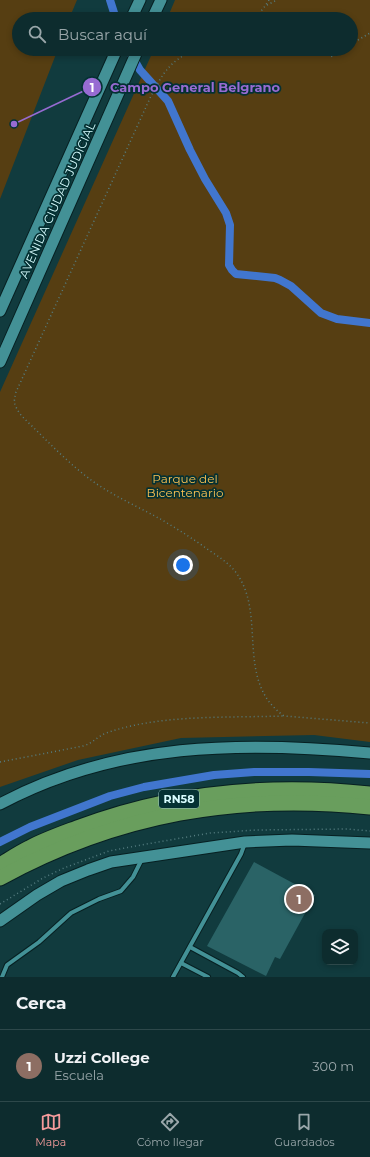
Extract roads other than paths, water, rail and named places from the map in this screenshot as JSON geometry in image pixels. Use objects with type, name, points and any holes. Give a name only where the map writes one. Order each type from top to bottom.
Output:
[{"type":"highway","name":"RN58","points":[[0,865],[30,848],[104,818],[147,806],[181,799],[217,793],[274,790],[336,790],[370,794]]},
{"type":"highway","name":"RN58","points":[[0,878],[65,846],[110,830],[146,820],[189,811],[239,804],[306,803],[346,804],[370,807]]},
{"type":"street","points":[[134,12],[140,0]]},
{"type":"street","points":[[155,12],[161,0]]},
{"type":"street","name":"AVENIDA CIUDAD JUDICIAL","points":[[0,311],[114,56]]},
{"type":"street","name":"AVENIDA CIUDAD JUDICIAL","points":[[0,362],[135,56]]},
{"type":"street","points":[[0,804],[37,786],[92,767],[120,760],[171,751],[251,747],[298,748],[370,753]]},
{"type":"street","points":[[0,921],[61,881],[111,862],[245,842],[292,840],[370,843]]},
{"type":"lane","points":[[173,977],[241,854],[245,842]]},
{"type":"lane","points":[[2,977],[8,965],[39,942],[71,913],[99,899],[121,891],[133,877],[143,857]]},
{"type":"lane","points":[[190,947],[243,977]]},
{"type":"lane","points":[[181,963],[208,977]]},
{"type":"waterway","points":[[110,0],[114,12]]},
{"type":"waterway","points":[[132,56],[140,70],[168,101],[205,179],[226,213],[230,225],[229,265],[232,270],[236,274],[275,278],[280,280],[291,286],[321,313],[337,319],[370,323]]},
{"type":"waterway","points":[[0,842],[30,827],[110,796],[144,787],[214,775],[254,772],[370,774]]},
{"type":"place","name":"Campo General Belgrano","points":[[14,124]]},
{"type":"place","name":"Uzzi College","points":[[299,899]]},
{"type":"park label","name":"Parque del Bicentenario","points":[[185,485]]}]
